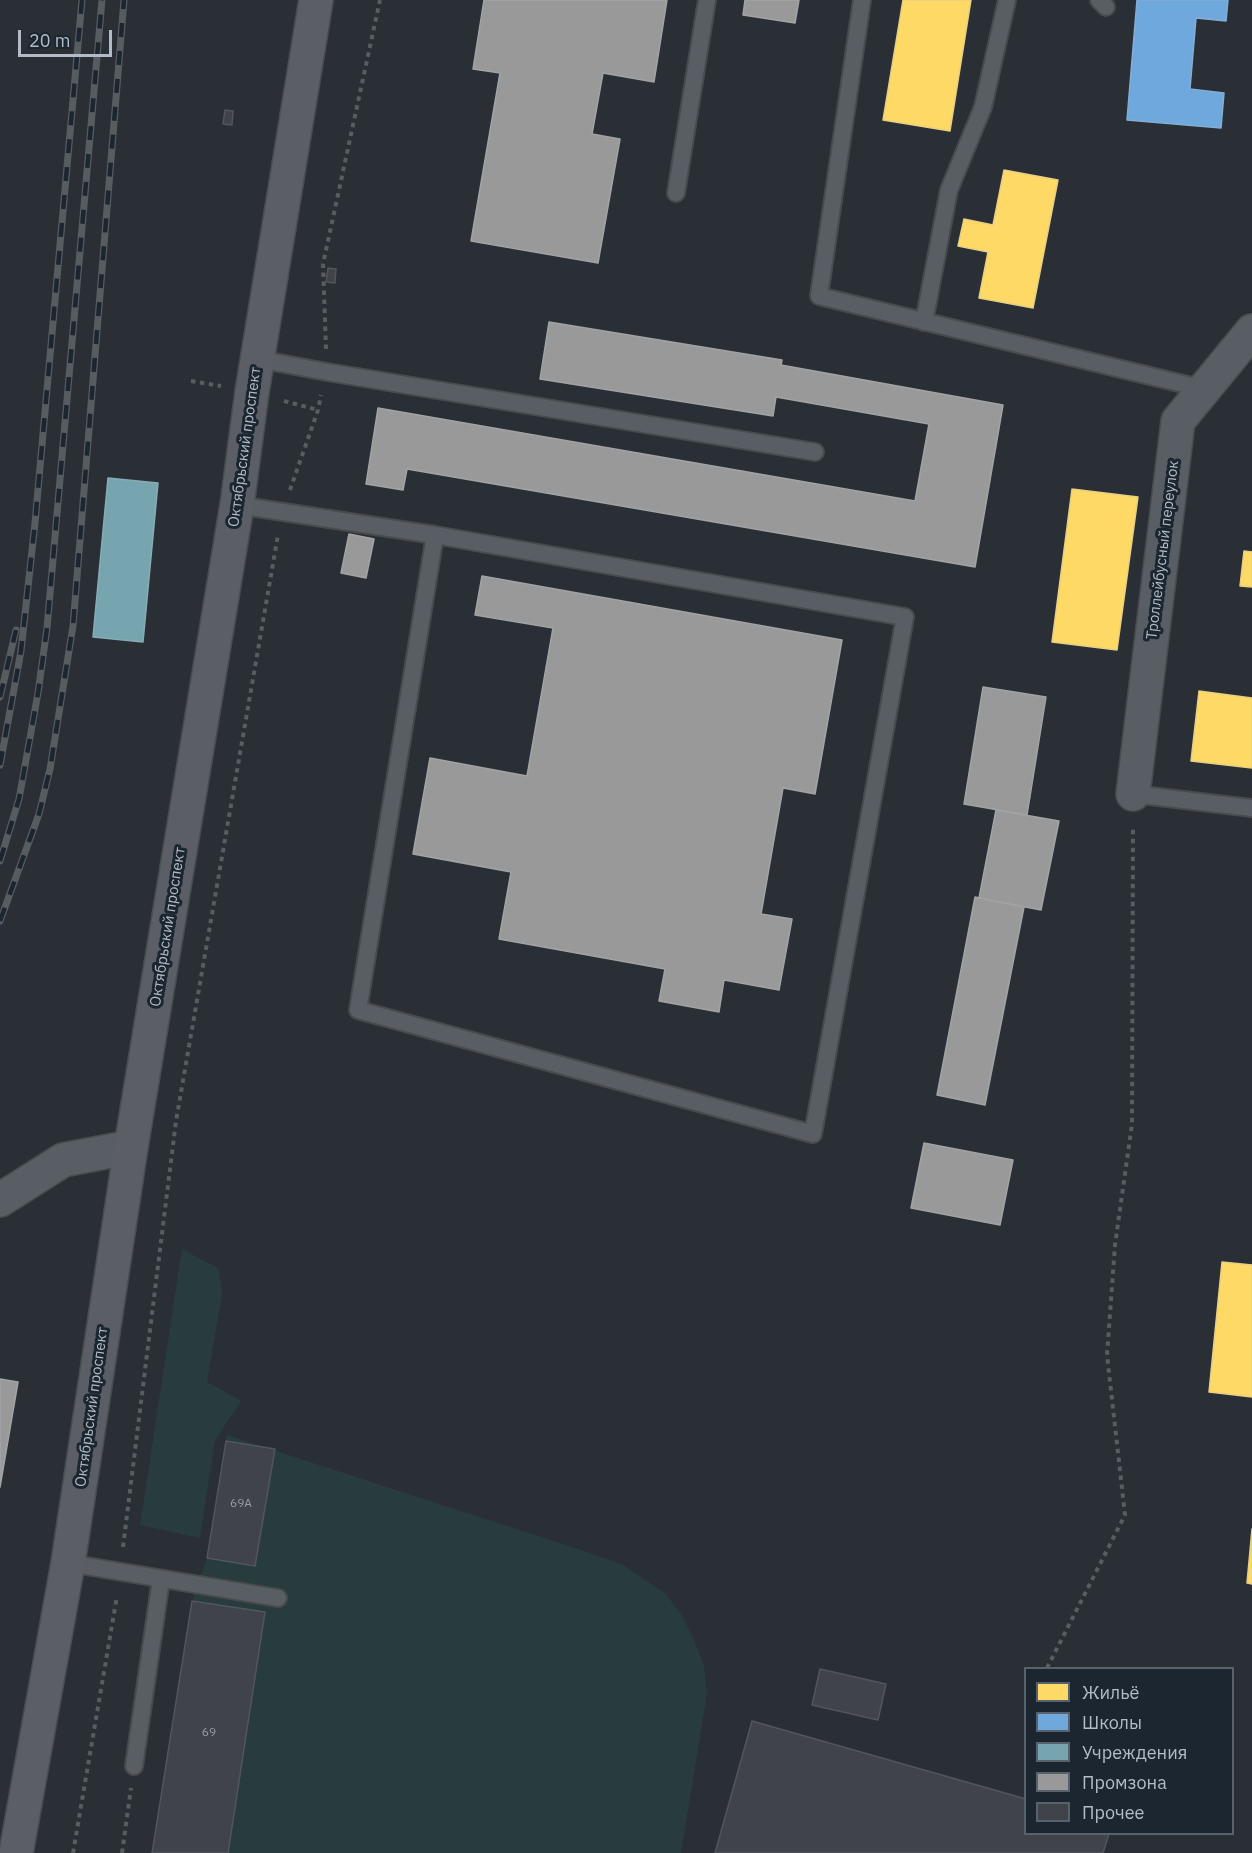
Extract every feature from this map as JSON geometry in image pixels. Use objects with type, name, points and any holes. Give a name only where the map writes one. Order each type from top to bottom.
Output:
[{"type":"main road","name":"Октябрьский проспект","points":[[16,1853],[68,1563],[131,1147],[237,505],[252,392],[316,0]]},
{"type":"street","name":"Троллейбусный переулок","points":[[1133,794],[1178,421],[1252,331]]},
{"type":"street","points":[[0,1200],[63,1160],[131,1147]]},
{"type":"lane","points":[[676,193],[707,0]]},
{"type":"lane","points":[[862,0],[819,297],[1204,389]]},
{"type":"lane","points":[[924,322],[949,190],[983,107],[1007,0]]},
{"type":"lane","points":[[258,359],[815,452]]},
{"type":"lane","points":[[237,505],[435,535],[905,617],[813,1134],[358,1010],[435,535]]},
{"type":"lane","points":[[1133,794],[1252,808]]},
{"type":"lane","points":[[68,1563],[278,1598]]},
{"type":"lane","points":[[134,1766],[161,1579]]},
{"type":"path","points":[[73,1853],[120,1572],[176,1121],[282,511],[318,410],[327,372],[323,264],[380,0]]},
{"type":"path","points":[[1048,1667],[1125,1515],[1107,1355],[1115,1245],[1132,1124],[1133,794]]},
{"type":"path","points":[[122,1853],[134,1766]]},
{"type":"green space","points":[[182,1249],[219,1269],[222,1294],[207,1382],[241,1401],[215,1440],[200,1538],[140,1525]]},
{"type":"green space","points":[[227,1435],[623,1565],[666,1594],[682,1616],[694,1640],[704,1666],[707,1694],[681,1853],[152,1853],[192,1601],[207,1558]]},
{"type":"building: Жильё","points":[[903,0],[971,0],[950,131],[883,120]]},
{"type":"building: Жильё","points":[[1004,170],[1058,180],[1033,308],[979,298],[988,252],[958,246],[964,219],[993,225]]},
{"type":"building: Жильё","points":[[1072,489],[1138,497],[1117,650],[1052,642]]},
{"type":"building: Жильё","points":[[1244,551],[1252,552],[1252,587],[1240,586]]},
{"type":"building: Жильё","points":[[1199,691],[1252,698],[1252,768],[1191,761]]},
{"type":"building: Жильё","points":[[1222,1262],[1252,1265],[1252,1397],[1209,1392]]},
{"type":"building: Жильё","points":[[1252,1529],[1252,1584],[1247,1583]]},
{"type":"building: Школы","points":[[1137,0],[1228,0],[1226,21],[1196,18],[1190,89],[1224,93],[1221,128],[1127,120]]},
{"type":"building: Учреждения","points":[[108,478],[158,483],[143,642],[93,637]]},
{"type":"building: Промзона","points":[[484,0],[667,0],[654,82],[603,73],[592,134],[620,139],[598,263],[471,241],[500,73],[473,69]]},
{"type":"building: Промзона","points":[[745,0],[799,0],[795,23],[743,15]]},
{"type":"building: Промзона","points":[[549,322],[782,360],[781,365],[1003,405],[975,567],[407,469],[403,490],[366,484],[378,408],[915,501],[929,424],[776,397],[773,416],[540,379]]},
{"type":"building: Промзона","points":[[349,534],[374,539],[366,578],[341,573]]},
{"type":"building: Промзона","points":[[482,576],[842,640],[815,794],[783,788],[761,914],[792,919],[779,990],[724,980],[719,1012],[659,1001],[665,969],[499,939],[511,872],[413,854],[430,758],[527,776],[553,628],[475,615]]},
{"type":"building: Промзона","points":[[983,687],[1046,697],[1027,815],[964,804]]},
{"type":"building: Промзона","points":[[996,810],[1059,821],[1041,910],[979,898]]},
{"type":"building: Промзона","points":[[975,897],[1024,907],[985,1105],[937,1095]]},
{"type":"building: Промзона","points":[[924,1143],[1013,1160],[1000,1225],[911,1208]]},
{"type":"building: Промзона","points":[[0,1379],[18,1382],[0,1487]]},
{"type":"building: Прочее","points":[[225,110],[233,111],[232,125],[223,124]]},
{"type":"building: Прочее","points":[[328,268],[336,269],[335,283],[326,282]]},
{"type":"building: Прочее","points":[[226,1441],[275,1449],[255,1566],[207,1558]]},
{"type":"building: Прочее","points":[[192,1601],[265,1612],[228,1853],[152,1853]]},
{"type":"building: Прочее","points":[[820,1669],[886,1684],[878,1720],[812,1705]]},
{"type":"building: Прочее","points":[[752,1721],[1024,1798],[1024,1835],[1109,1835],[1103,1853],[715,1853]]},
{"type":"railway","points":[[0,765],[21,651],[35,523],[82,0]]},
{"type":"railway","points":[[0,861],[19,799],[47,628],[102,0]]},
{"type":"railway","points":[[0,921],[39,814],[50,769],[73,626],[124,0]]},
{"type":"railway","points":[[0,697],[16,630]]}]
